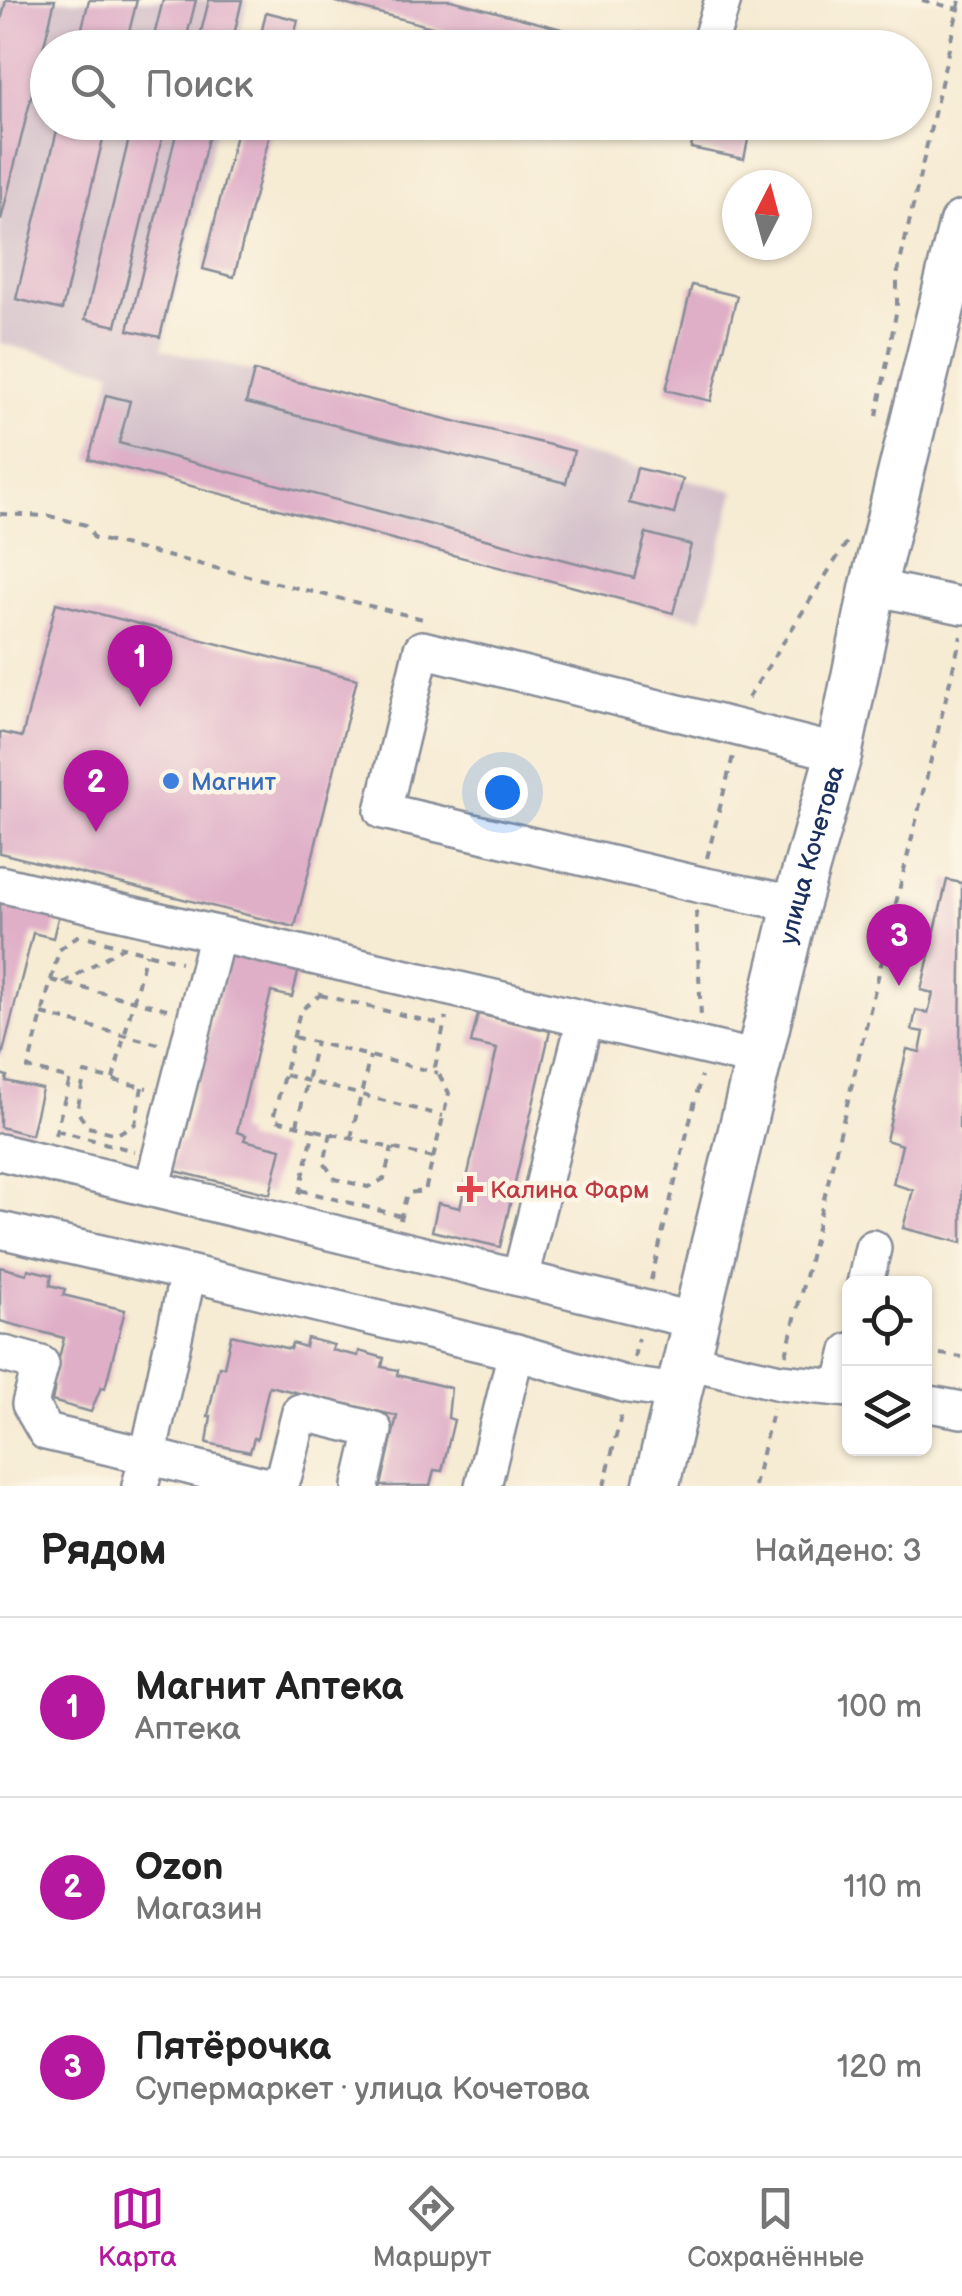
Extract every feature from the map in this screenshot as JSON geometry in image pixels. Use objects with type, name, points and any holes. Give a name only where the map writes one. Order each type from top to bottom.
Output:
[{"type":"main road","name":"улица Кочетова","points":[[656,1486],[796,904],[839,753],[873,587],[962,224]]},
{"type":"lane","points":[[714,30],[723,0]]},
{"type":"lane","points":[[873,587],[962,606]]},
{"type":"lane","points":[[796,904],[701,886],[384,811],[422,650],[839,753]]},
{"type":"lane","points":[[0,884],[84,919],[217,934],[758,1059]]},
{"type":"lane","points":[[156,1173],[159,1091],[187,1052],[217,934]]},
{"type":"lane","points":[[520,1278],[585,1019]]},
{"type":"lane","points":[[0,1152],[52,1147],[397,1232],[520,1278],[645,1308],[687,1358],[780,1382],[842,1389]]},
{"type":"lane","points":[[0,1230],[516,1352],[628,1385],[687,1358]]},
{"type":"lane","points":[[867,1276],[873,1248]]},
{"type":"lane","points":[[144,1471],[188,1274]]},
{"type":"lane","points":[[483,1486],[516,1352]]},
{"type":"lane","points":[[0,1353],[41,1364],[30,1404],[46,1432],[144,1471],[269,1486],[284,1475],[300,1412],[374,1430],[361,1486]]},
{"type":"lane","points":[[932,1404],[962,1410]]},
{"type":"path","points":[[922,0],[960,9]]},
{"type":"path","points":[[932,128],[960,0]]},
{"type":"path","points":[[876,421],[897,308],[897,276],[929,140]]},
{"type":"path","points":[[0,514],[50,516],[86,525],[94,538],[422,618]]},
{"type":"path","points":[[604,1486],[703,1069],[694,916],[740,728],[749,698],[848,541]]},
{"type":"path","points":[[754,1486],[962,632]]},
{"type":"path","points":[[156,1173],[98,1142],[52,1147],[70,1079],[28,1068],[59,950],[84,919],[123,947],[208,970]]},
{"type":"path","points":[[63,983],[123,947]]},
{"type":"path","points":[[113,1079],[146,953]]},
{"type":"path","points":[[328,960],[320,995],[300,1011],[273,1119],[433,1158]]},
{"type":"path","points":[[51,980],[196,1016]]},
{"type":"path","points":[[314,1130],[295,1206],[397,1232],[407,1193],[425,1191],[449,1093],[435,1067],[452,988]]},
{"type":"path","points":[[320,995],[444,1025]]},
{"type":"path","points":[[42,1014],[187,1052]]},
{"type":"path","points":[[294,1037],[438,1073]]},
{"type":"path","points":[[297,1125],[316,1042]]},
{"type":"path","points":[[351,1138],[370,1056]]},
{"type":"path","points":[[85,1073],[159,1091],[134,1124],[116,1134],[88,1127],[77,1111],[85,1073]]},
{"type":"path","points":[[285,1075],[443,1116]]},
{"type":"path","points":[[98,1142],[101,1130]]},
{"type":"path","points":[[331,1134],[324,1164],[334,1179],[368,1187],[384,1179],[392,1148]]},
{"type":"path","points":[[932,1353],[962,1357]]},
{"type":"shaded area","points":[[0,0],[248,0],[240,30],[30,30],[30,140],[214,140],[162,349],[735,491],[702,619],[89,459],[112,371],[0,343]]},
{"type":"building","points":[[6,0],[55,0],[48,30],[30,30],[30,102],[1,220],[0,26]]},
{"type":"building","points":[[89,0],[137,0],[130,30],[82,30]]},
{"type":"building","points":[[163,0],[196,0],[188,30],[156,30]]},
{"type":"building","points":[[209,0],[242,0],[235,30],[202,30]]},
{"type":"building","points":[[329,0],[451,0],[565,30],[443,30]]},
{"type":"building","points":[[266,12],[298,20],[296,30],[262,30]]},
{"type":"building","points":[[55,140],[103,140],[62,310],[16,299]]},
{"type":"building","points":[[129,140],[162,140],[116,326],[85,319]]},
{"type":"building","points":[[175,140],[208,140],[160,337],[128,330]]},
{"type":"building","points":[[235,140],[268,140],[234,277],[203,269]]},
{"type":"building","points":[[693,140],[748,140],[744,159],[691,148]]},
{"type":"building","points":[[692,285],[737,296],[711,401],[666,390]]},
{"type":"building","points":[[254,371],[574,451],[566,483],[246,403]]},
{"type":"building","points":[[106,395],[130,401],[119,443],[634,578],[646,533],[691,545],[673,613],[89,459]]},
{"type":"building","points":[[637,468],[683,479],[674,514],[629,503]]},
{"type":"building","name":"Магнит","points":[[56,603],[357,679],[295,927],[0,853],[0,732],[22,737]]},
{"type":"building","points":[[947,880],[962,883],[962,1243],[903,1228],[913,1190],[893,1184],[902,1145],[886,1140],[907,1049],[920,1052],[924,1032],[912,1030],[916,1010],[928,1013],[933,993],[921,990]]},
{"type":"building","points":[[0,896],[60,910],[53,938],[33,933],[1,1060]]},
{"type":"building","points":[[225,952],[299,969],[292,997],[271,992],[237,1132],[246,1135],[244,1140],[281,1149],[270,1194],[171,1170],[178,1141],[183,1142],[222,983]]},
{"type":"building","points":[[478,1014],[550,1031],[500,1247],[432,1231],[438,1203],[460,1208],[497,1049],[471,1043]]},
{"type":"building","points":[[0,1074],[7,1076],[6,1081],[42,1089],[31,1135],[0,1127]]},
{"type":"building","points":[[0,1267],[52,1275],[50,1285],[65,1289],[63,1295],[125,1310],[105,1388],[101,1387],[91,1412],[52,1401],[64,1338],[0,1321]]},
{"type":"building","points":[[231,1335],[290,1349],[292,1343],[305,1347],[307,1338],[334,1345],[332,1350],[358,1356],[359,1351],[384,1358],[382,1367],[398,1370],[397,1375],[451,1388],[448,1418],[454,1420],[442,1471],[434,1470],[430,1486],[381,1486],[397,1416],[269,1386],[257,1439],[254,1438],[250,1452],[207,1443],[208,1416],[219,1366],[224,1367]]},
{"type":"place","name":"Магнит Аптека","points":[[140,707]]},
{"type":"place","name":"Магнит","points":[[171,781]]},
{"type":"place","name":"Ozon","points":[[96,832]]},
{"type":"place","name":"Пятёрочка","points":[[899,986]]},
{"type":"place","name":"Калина Фарм","points":[[470,1189]]}]
